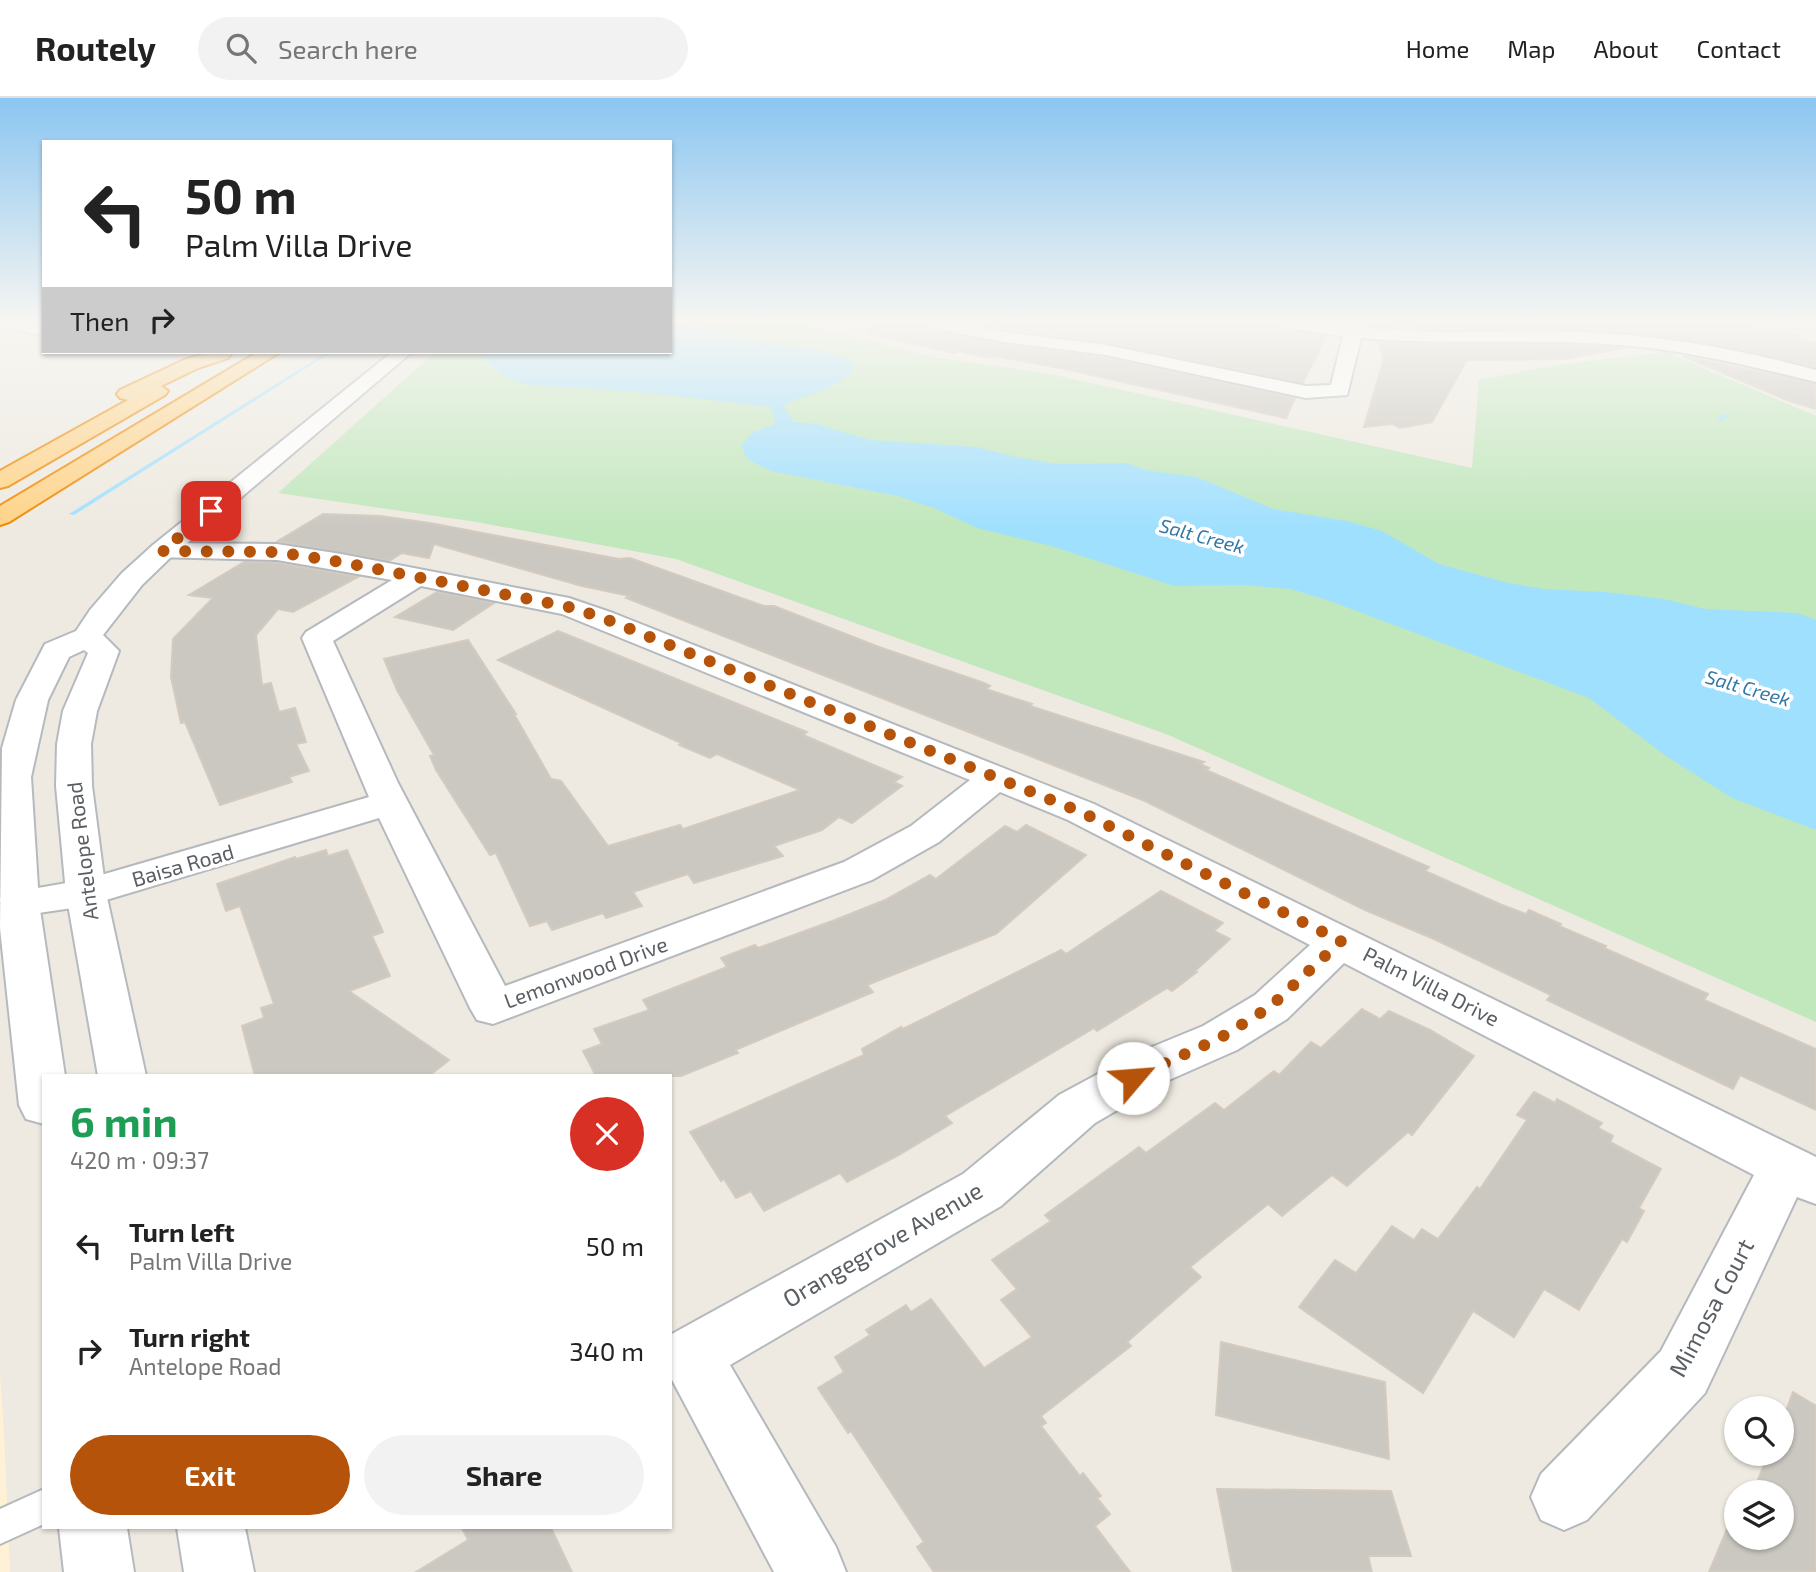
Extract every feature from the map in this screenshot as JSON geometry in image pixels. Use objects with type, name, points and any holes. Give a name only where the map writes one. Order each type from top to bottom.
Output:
[{"type":"highway","points":[[25,443],[135,391]]},
{"type":"highway","points":[[0,481],[158,391]]},
{"type":"highway","points":[[0,517],[207,391]]},
{"type":"highway","points":[[0,540],[223,391]]},
{"type":"street","points":[[42,1094],[9,906],[13,777],[24,724],[43,675],[56,651],[87,637],[100,615],[131,579],[356,391]]},
{"type":"street","points":[[1300,391],[1340,391]]},
{"type":"street","name":"Palm Villa Drive","points":[[162,551],[277,552],[569,607],[603,618],[1081,812],[1800,1174]]},
{"type":"street","name":"Lemonwood Drive","points":[[417,577],[317,638],[385,793],[493,1008],[858,871],[925,834],[995,778]]},
{"type":"street","name":"Antelope Road","points":[[87,637],[104,651],[80,711],[74,744],[74,786],[85,882],[122,1074]]},
{"type":"street","name":"Baisa Road","points":[[9,906],[385,793]]},
{"type":"street","name":"Orangegrove Avenue","points":[[811,1572],[691,1354],[982,1190],[1077,1109],[1152,1067],[1220,1038],[1270,1007],[1341,941]]},
{"type":"street","name":"Mimosa Court","points":[[1564,1497],[1683,1373],[1800,1174]]},
{"type":"street","points":[[93,1529],[99,1572]]},
{"type":"street","points":[[211,1529],[219,1572]]},
{"type":"lane","points":[[0,1527],[42,1507]]},
{"type":"shaded area","points":[[0,1374],[4,1433],[10,1572],[0,1572]]},
{"type":"green space","points":[[392,391],[1126,391],[1472,468],[1478,391],[1757,391],[1816,416],[1816,1022],[1166,734],[676,559],[477,522],[278,493]]},
{"type":"water","name":"Salt Creek","points":[[619,391],[820,391],[783,405],[793,422],[816,424],[870,440],[976,447],[1056,464],[1126,463],[1146,470],[1197,477],[1273,509],[1347,521],[1382,531],[1439,564],[1508,583],[1544,589],[1606,592],[1664,599],[1705,609],[1797,613],[1816,620],[1816,830],[1732,798],[1666,756],[1589,698],[1330,601],[1291,589],[1244,585],[1174,586],[1051,546],[977,528],[934,508],[898,496],[771,471],[747,459],[741,445],[753,432],[776,424],[771,407]]},
{"type":"building","points":[[1163,391],[1261,391],[1295,398],[1286,418]]},
{"type":"building","points":[[1374,391],[1450,391],[1432,422],[1400,428],[1392,424],[1364,427]]},
{"type":"building","points":[[1765,391],[1816,391],[1816,409]]},
{"type":"building","points":[[323,514],[380,516],[430,523],[619,559],[630,558],[764,606],[774,606],[879,647],[984,683],[990,686],[986,689],[1032,704],[1030,706],[1204,762],[1200,764],[1209,768],[1206,770],[1429,867],[1425,871],[1502,905],[1526,914],[1529,910],[1561,924],[1559,926],[1606,946],[1604,948],[1708,994],[1704,1000],[1816,1049],[1816,1110],[1740,1075],[1733,1089],[1547,1000],[1551,995],[1434,939],[1365,910],[1145,801],[626,598],[630,596],[582,586],[434,544],[429,558],[402,553],[389,561],[278,541]]},
{"type":"building","points":[[244,562],[277,563],[358,577],[293,612],[278,609],[256,635],[262,685],[271,683],[279,712],[295,708],[306,742],[296,744],[309,771],[289,777],[292,782],[220,805],[185,722],[181,723],[171,677],[173,639],[213,598],[189,595]]},
{"type":"building","points":[[437,592],[494,603],[453,630],[395,617]]},
{"type":"building","points":[[558,631],[807,732],[803,735],[902,777],[894,782],[902,786],[852,823],[839,817],[822,830],[774,846],[783,856],[694,883],[688,874],[633,892],[642,906],[606,918],[603,913],[552,930],[547,921],[530,926],[496,853],[490,855],[436,770],[430,756],[434,755],[397,690],[384,659],[468,640],[516,714],[551,779],[561,781],[608,846],[680,825],[683,829],[800,790],[717,754],[710,758],[679,745],[681,743],[498,660]]},
{"type":"building","points":[[1026,825],[1086,855],[996,934],[867,985],[873,992],[735,1050],[738,1053],[681,1076],[595,1074],[583,1051],[602,1044],[594,1029],[649,1010],[643,1000],[727,967],[721,958],[755,945],[758,948],[835,920],[885,900],[930,875],[936,879],[1005,826],[1017,832]]},
{"type":"building","points":[[326,850],[328,856],[347,850],[383,932],[372,936],[390,976],[349,991],[449,1060],[432,1074],[254,1074],[242,1026],[264,1018],[261,1008],[274,1004],[240,906],[226,911],[217,884],[295,857],[296,859]]},
{"type":"building","points":[[1161,891],[1223,923],[1214,931],[1230,939],[1195,971],[1197,972],[1172,991],[1167,988],[1097,1031],[1094,1028],[945,1116],[952,1123],[847,1182],[840,1173],[764,1211],[751,1191],[736,1198],[724,1179],[721,1181],[690,1132],[864,1055],[862,1049],[901,1027],[903,1029],[1061,950],[1066,954]]},
{"type":"building","points":[[1362,1009],[1380,1019],[1389,1011],[1430,1030],[1474,1056],[1412,1135],[1408,1132],[1347,1186],[1332,1175],[1282,1216],[1268,1204],[1190,1267],[1201,1277],[1127,1342],[1131,1346],[1041,1416],[1046,1423],[1041,1426],[1080,1476],[1083,1473],[1101,1496],[1097,1498],[1110,1514],[1095,1526],[1130,1572],[934,1572],[917,1547],[924,1542],[851,1431],[848,1433],[818,1388],[844,1372],[835,1357],[870,1335],[866,1330],[906,1305],[911,1312],[931,1299],[984,1368],[1032,1337],[1001,1300],[1017,1289],[992,1260],[1051,1221],[1045,1215],[1139,1147],[1146,1153],[1215,1103],[1224,1110],[1274,1071],[1279,1075],[1311,1042],[1321,1048]]},
{"type":"building","points":[[1534,1092],[1555,1103],[1557,1099],[1602,1123],[1598,1128],[1613,1136],[1610,1142],[1661,1169],[1639,1208],[1644,1211],[1627,1242],[1622,1239],[1579,1310],[1544,1289],[1514,1337],[1473,1311],[1423,1393],[1299,1307],[1335,1260],[1356,1273],[1392,1226],[1414,1240],[1422,1229],[1438,1239],[1477,1187],[1480,1189],[1527,1120],[1517,1115]]},
{"type":"building","points":[[1221,1342],[1385,1382],[1389,1459],[1216,1415]]},
{"type":"building","points":[[1793,1392],[1816,1406],[1816,1572],[1709,1572],[1724,1536],[1724,1550],[1794,1550],[1794,1480],[1758,1480],[1763,1466],[1794,1466],[1794,1396],[1792,1396]]},
{"type":"building","points":[[1217,1489],[1391,1491],[1411,1556],[1368,1556],[1372,1572],[1233,1572]]},
{"type":"building","points":[[462,1529],[551,1529],[572,1572],[416,1572],[468,1540]]},
{"type":"waterway","points":[[72,514],[268,391]]},
{"type":"waterway","points":[[1719,420],[1727,415]]},
{"type":"route","points":[[211,511],[162,551],[277,552],[569,607],[603,618],[1081,812],[1341,941],[1270,1007],[1220,1038],[1133,1078]]}]
